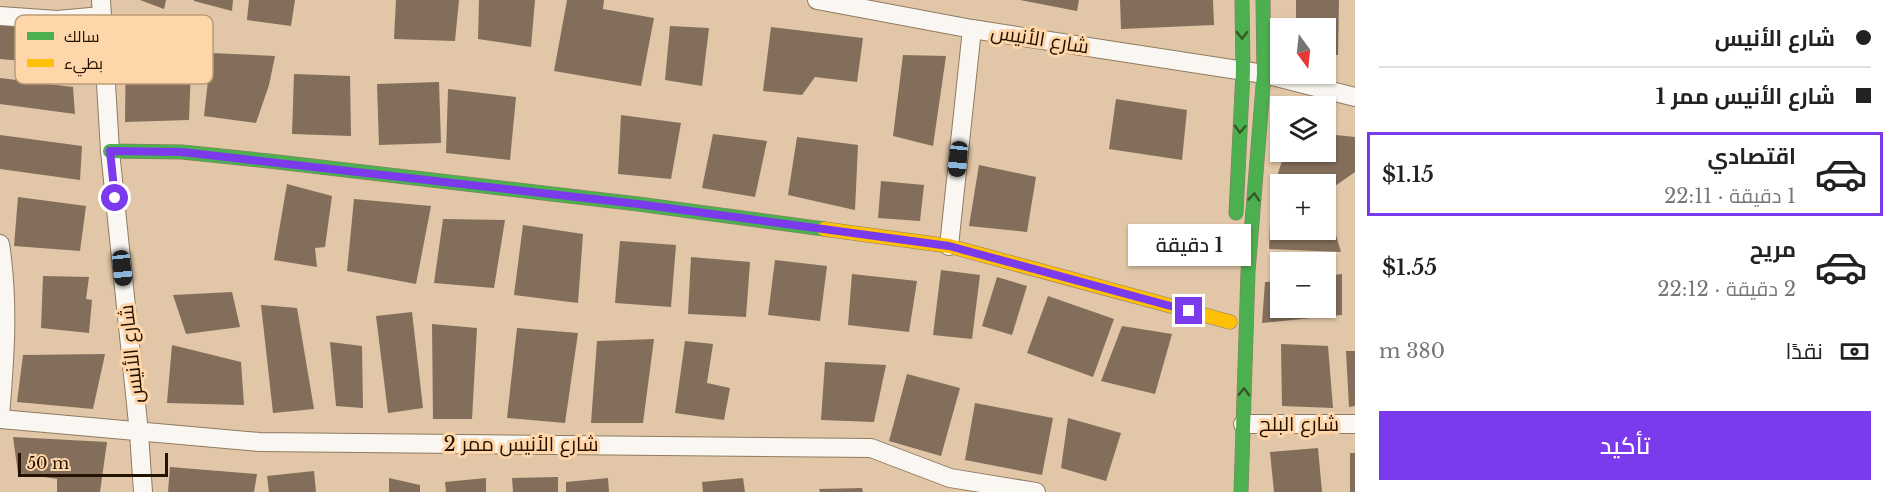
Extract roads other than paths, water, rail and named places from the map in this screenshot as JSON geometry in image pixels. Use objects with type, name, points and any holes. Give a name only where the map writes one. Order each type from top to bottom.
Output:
[{"type":"street","name":"شارع الأنيس","points":[[818,0],[972,29],[1264,74],[1355,98]]},
{"type":"street","points":[[1235,231],[1243,71],[1242,0]]},
{"type":"street","points":[[1241,492],[1248,272],[1264,74],[1263,0]]},
{"type":"street","points":[[75,15],[101,8]]},
{"type":"street","points":[[0,16],[15,17]]},
{"type":"street","points":[[949,246],[972,29]]},
{"type":"street","name":"شارع الأنيس","points":[[106,84],[110,151],[143,492]]},
{"type":"street","points":[[110,151],[182,152],[269,161],[626,203],[949,246],[1230,322]]},
{"type":"street","points":[[0,244],[4,271],[7,338],[0,418]]},
{"type":"street","name":"شارع الأنيس ممر 2","points":[[0,418],[139,433],[260,442],[871,448],[950,478],[1036,492]]},
{"type":"street","name":"شارع البلح","points":[[1243,424],[1355,424]]}]
